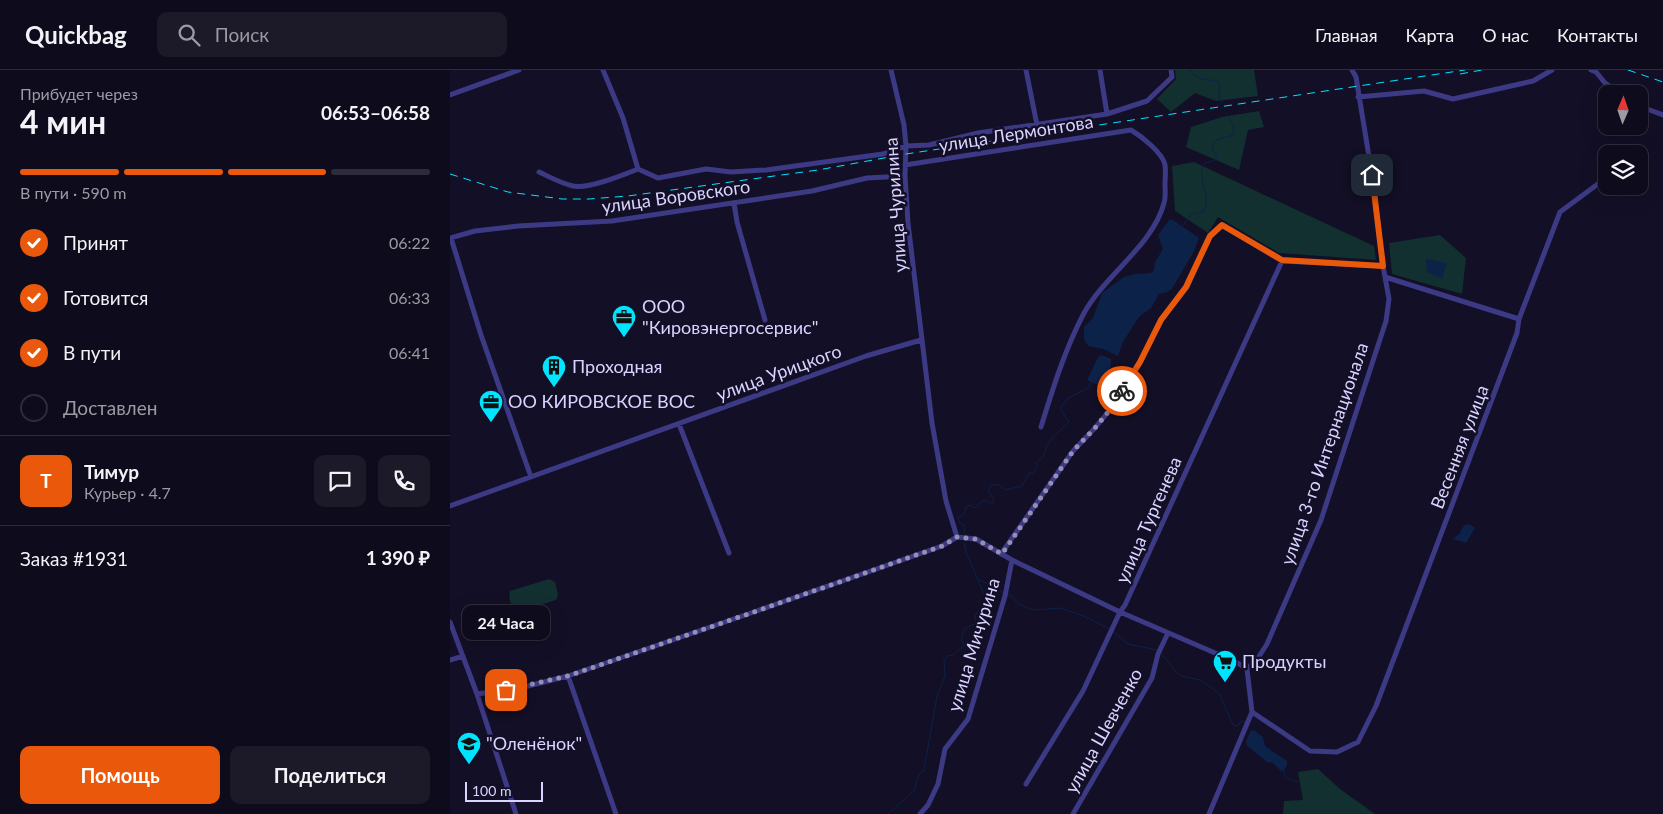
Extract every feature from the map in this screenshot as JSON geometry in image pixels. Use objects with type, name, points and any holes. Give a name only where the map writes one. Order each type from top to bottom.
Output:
[{"type":"street","points":[[450,95],[519,70]]},
{"type":"street","points":[[603,70],[623,118],[638,169]]},
{"type":"street","name":"улица Чурилина","points":[[891,70],[904,125],[906,146],[905,176],[921,340],[932,423],[946,501],[957,537]]},
{"type":"street","points":[[1026,70],[1037,125]]},
{"type":"street","points":[[1100,70],[1107,114]]},
{"type":"street","name":"улица Воровского","points":[[540,172],[557,181],[575,186],[612,180],[638,169],[658,178],[706,170],[731,172],[766,170],[883,154],[906,146],[929,145],[978,133],[1107,114],[1146,101],[1172,77],[1171,70]]},
{"type":"street","name":"улица 3-го Интернационала","points":[[1247,669],[1258,658],[1267,644],[1321,520],[1386,321],[1389,299],[1372,175],[1356,76],[1352,70]]},
{"type":"street","points":[[1358,97],[1424,91],[1453,99],[1533,80],[1552,70]]},
{"type":"street","points":[[1591,70],[1596,72],[1608,85]]},
{"type":"street","points":[[1648,109],[1663,115]]},
{"type":"street","name":"улица Лермонтова","points":[[906,165],[1131,130],[1142,137],[1165,163],[1165,202],[1154,227],[1099,291],[1085,312],[1069,344],[1056,377],[1041,427]]},
{"type":"street","name":"улица Воровского","points":[[450,238],[475,231],[518,226],[612,221],[812,191],[867,178],[905,176]]},
{"type":"street","name":"Весенняя улица","points":[[1252,712],[1310,751],[1337,752],[1358,742],[1376,706],[1487,415],[1517,333],[1519,319],[1560,212],[1598,184]]},
{"type":"street","points":[[734,203],[736,222],[765,320]]},
{"type":"street","name":"улица Мичурина","points":[[1002,554],[1073,451],[1114,405],[1140,362],[1161,320],[1186,287],[1210,236],[1222,225],[1282,260]]},
{"type":"street","points":[[450,238],[481,335],[531,477]]},
{"type":"street","points":[[1282,260],[1383,266]]},
{"type":"street","name":"улица Тургенева","points":[[1026,784],[1083,691],[1125,605],[1282,260]]},
{"type":"street","points":[[1385,278],[1519,319]]},
{"type":"street","name":"улица Урицкого","points":[[450,506],[866,356],[921,340]]},
{"type":"street","points":[[679,424],[729,553]]},
{"type":"street","points":[[477,694],[520,688],[568,676],[942,546],[957,537],[976,539],[1012,560],[1120,612],[1236,662],[1247,669],[1252,712],[1210,814]]},
{"type":"street","name":"улица Мичурина","points":[[920,814],[928,805],[938,784],[945,749],[968,720],[1005,596],[1012,560]]},
{"type":"street","points":[[450,622],[477,694],[516,814]]},
{"type":"street","name":"улица Шевченко","points":[[1073,814],[1152,678],[1158,654],[1168,633]]},
{"type":"street","points":[[450,660],[463,656]]},
{"type":"street","points":[[568,676],[616,814]]},
{"type":"green space","points":[[1175,70],[1254,70],[1258,96],[1216,101],[1195,93],[1171,112],[1157,99],[1176,79]]},
{"type":"green space","points":[[1259,111],[1264,127],[1248,130],[1239,170],[1186,147],[1191,127],[1222,117]]},
{"type":"green space","points":[[1194,162],[1374,246],[1376,260],[1279,253],[1218,217],[1208,233],[1175,211],[1172,166]]},
{"type":"green space","points":[[1440,235],[1466,258],[1462,294],[1392,274],[1389,243]]},
{"type":"green space","points":[[549,579],[555,582],[558,594],[556,600],[515,611],[510,601],[510,591]]},
{"type":"green space","points":[[1318,769],[1340,789],[1375,814],[1283,814],[1284,801],[1303,800],[1298,772]]},
{"type":"water","points":[[1169,220],[1173,220],[1199,238],[1194,251],[1172,289],[1159,294],[1151,308],[1139,317],[1123,342],[1118,356],[1103,349],[1088,346],[1084,339],[1084,327],[1093,318],[1102,293],[1124,277],[1134,274],[1151,273],[1154,270],[1155,262],[1163,249],[1158,235]]},
{"type":"water","points":[[1426,259],[1447,263],[1442,279],[1427,272]]},
{"type":"water","points":[[1102,355],[1111,359],[1111,367],[1104,380],[1098,385],[1087,380],[1098,357]]},
{"type":"water","points":[[1469,524],[1475,528],[1466,543],[1453,539],[1460,533],[1464,525]]},
{"type":"water","points":[[1251,730],[1263,737],[1265,746],[1287,761],[1284,770],[1281,771],[1273,763],[1267,762],[1247,746],[1246,741]]},
{"type":"waterway","points":[[1190,70],[1199,78],[1219,82],[1219,96],[1223,103]]},
{"type":"waterway","points":[[1182,227],[1191,214],[1203,212],[1206,206],[1202,169],[1205,163],[1217,158],[1212,148],[1215,142],[1231,136],[1233,133],[1233,125],[1227,115]]},
{"type":"waterway","points":[[964,533],[965,526],[960,523],[958,518],[964,514],[966,507],[971,505],[975,508],[984,500],[993,503],[994,500],[988,490],[991,486],[998,484],[1005,490],[1022,486],[1029,473],[1033,473],[1037,467],[1036,463],[1043,457],[1050,442],[1069,422],[1060,409],[1067,399],[1088,388],[1092,382]]},
{"type":"waterway","points":[[888,814],[914,791],[918,776],[924,770],[937,696],[945,676],[944,660],[947,656],[953,655],[965,645],[961,641],[964,629],[976,623],[975,616],[986,599],[966,552],[964,542]]},
{"type":"waterway","points":[[978,579],[986,583],[997,584],[1000,591],[1004,593]]},
{"type":"waterway","points":[[1008,594],[1018,604],[1034,610],[1061,608],[1086,617],[1111,630]]},
{"type":"waterway","points":[[1114,632],[1128,644],[1157,650]]},
{"type":"waterway","points":[[1160,652],[1181,676],[1200,680],[1219,693],[1233,725],[1237,726],[1242,721],[1245,723]]},
{"type":"waterway","points":[[1284,770],[1286,777],[1298,782]]},
{"type":"railway","points":[[450,174],[508,192],[562,199],[628,196],[818,170],[906,154],[1465,70]]},
{"type":"railway","points":[[1460,74],[1482,70]]},
{"type":"railway","points":[[1628,70],[1663,82]]},
{"type":"way so far","points":[[506,690],[568,676],[942,546],[957,537],[976,539],[1002,554],[1073,451],[1114,405],[1122,391]]},
{"type":"place","name":"ООО \"Кировэнергосервис\"","points":[[624,338]]},
{"type":"place","name":"Проходная","points":[[554,388]]},
{"type":"place","name":"ОО КИРОВСКОЕ ВОС","points":[[491,423]]},
{"type":"place","name":"Продукты","points":[[1225,683]]},
{"type":"place","name":"24 Часа","points":[[506,690]]},
{"type":"place","name":"\"Оленёнок\"","points":[[469,765]]},
{"type":"route","points":[[1122,391],[1140,362],[1161,320],[1186,287],[1210,236],[1222,225],[1282,260],[1383,266],[1372,175]]}]
